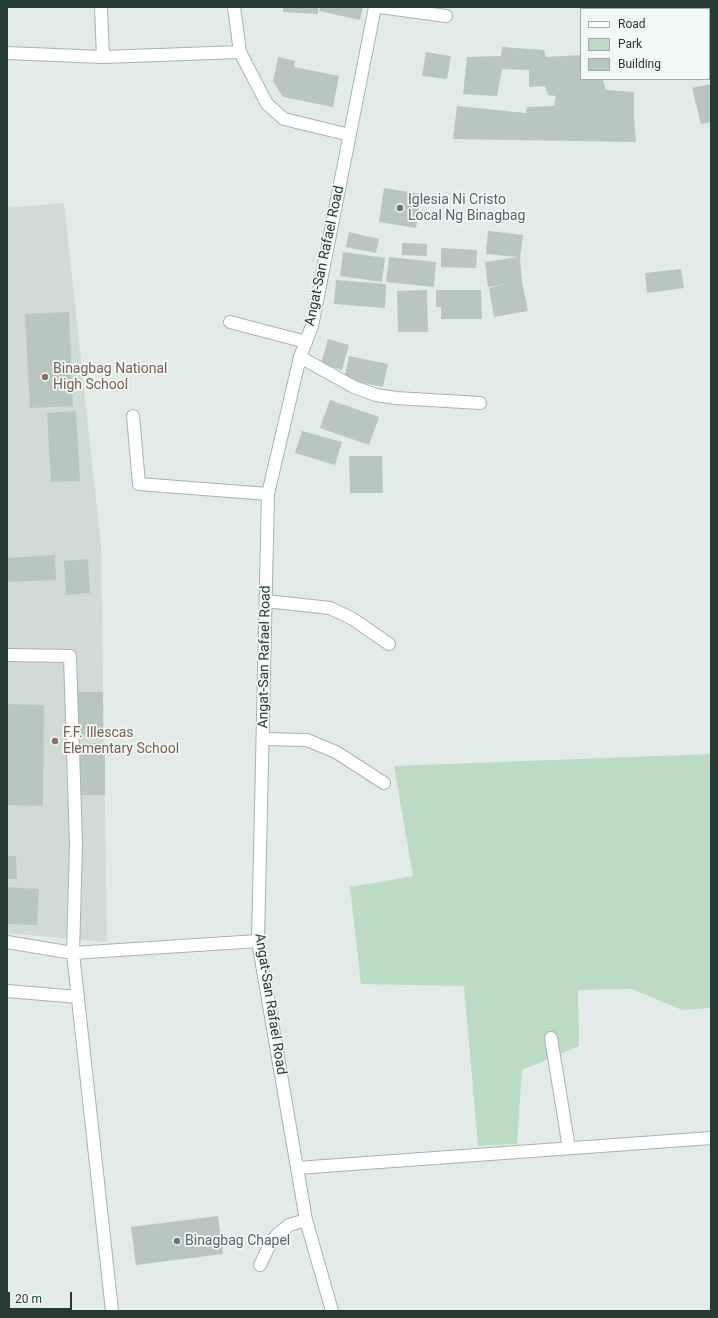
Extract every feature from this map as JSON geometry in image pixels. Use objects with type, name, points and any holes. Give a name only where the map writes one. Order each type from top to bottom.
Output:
[{"type":"street","points":[[101,7],[104,57]]},
{"type":"street","points":[[234,7],[240,52],[267,104],[284,119],[350,135]]},
{"type":"street","name":"Angat-San Rafael Road","points":[[332,1311],[306,1220],[258,941],[268,494],[300,357],[312,326],[374,7]]},
{"type":"street","points":[[380,7],[446,16]]},
{"type":"street","points":[[7,53],[104,57],[240,52]]},
{"type":"street","points":[[230,322],[306,342]]},
{"type":"street","points":[[300,357],[354,387],[376,395],[396,398],[480,403]]},
{"type":"street","points":[[133,416],[139,484],[268,494]]},
{"type":"street","points":[[266,600],[330,608],[353,619],[390,644]]},
{"type":"street","points":[[7,655],[70,656],[76,844],[73,953],[112,1311]]},
{"type":"street","points":[[263,739],[308,740],[336,752],[384,783]]},
{"type":"street","points":[[7,942],[73,953],[258,941]]},
{"type":"street","points":[[7,991],[78,997]]},
{"type":"street","points":[[552,1038],[569,1148]]},
{"type":"street","points":[[298,1168],[711,1138]]},
{"type":"street","points":[[260,1265],[271,1242],[279,1233],[289,1225],[306,1220]]},
{"type":"shaded area","points":[[64,203],[101,546],[107,942],[7,933],[7,208]]},
{"type":"green space","points":[[711,754],[711,1008],[682,1010],[632,989],[578,990],[579,1046],[522,1070],[517,1144],[478,1146],[464,986],[361,984],[350,887],[413,876],[394,766]]},
{"type":"building","points":[[283,7],[318,7],[318,14],[283,12]]},
{"type":"building","points":[[320,7],[363,7],[360,20],[319,11]]},
{"type":"building","points":[[502,47],[544,50],[546,57],[580,55],[580,80],[603,80],[606,90],[634,92],[636,142],[453,139],[457,106],[526,113],[527,107],[554,106],[556,96],[548,95],[545,86],[529,87],[529,70],[502,69],[497,96],[463,94],[467,57],[501,56]]},
{"type":"building","points":[[426,52],[451,56],[447,79],[422,76]]},
{"type":"building","points":[[278,57],[295,61],[294,67],[339,76],[333,107],[283,97],[273,81]]},
{"type":"building","points":[[711,84],[711,122],[701,124],[692,88]]},
{"type":"building","name":"Iglesia Ni Cristo Local Ng Binagbag","points":[[384,188],[421,194],[416,228],[379,222]]},
{"type":"building","points":[[488,231],[523,235],[520,258],[522,282],[528,311],[494,317],[489,288],[505,284],[488,287],[485,262],[518,257],[486,254]]},
{"type":"building","points":[[349,232],[379,239],[376,253],[346,247]]},
{"type":"building","points":[[402,243],[427,244],[427,256],[402,255]]},
{"type":"building","points":[[441,248],[477,250],[476,268],[441,267]]},
{"type":"building","points":[[343,252],[385,258],[382,282],[340,276]]},
{"type":"building","points":[[389,257],[436,262],[434,287],[386,282]]},
{"type":"building","points":[[681,269],[684,288],[647,293],[645,273]]},
{"type":"building","points":[[336,280],[386,284],[385,308],[334,304]]},
{"type":"building","points":[[427,290],[428,332],[398,332],[397,291]]},
{"type":"building","points":[[436,290],[481,290],[482,319],[441,319],[441,307],[436,307]]},
{"type":"building","points":[[69,312],[73,406],[30,408],[25,314]]},
{"type":"building","points":[[328,339],[349,345],[342,370],[321,364]]},
{"type":"building","points":[[349,356],[388,364],[383,387],[344,379]]},
{"type":"building","points":[[330,400],[379,417],[369,445],[320,428]]},
{"type":"building","points":[[76,411],[80,481],[51,482],[47,413]]},
{"type":"building","points":[[302,431],[342,442],[335,465],[295,453]]},
{"type":"building","points":[[349,456],[382,456],[383,493],[350,493]]},
{"type":"building","points":[[55,555],[56,580],[7,582],[7,558]]},
{"type":"building","points":[[88,559],[90,593],[66,595],[64,561]]},
{"type":"building","points":[[77,692],[103,692],[103,736],[77,735]]},
{"type":"building","points":[[7,704],[44,705],[43,806],[7,805]]},
{"type":"building","points":[[79,743],[105,743],[105,795],[78,795]]},
{"type":"building","points":[[7,856],[16,856],[17,879],[7,879]]},
{"type":"building","points":[[7,887],[39,889],[37,925],[7,924]]},
{"type":"building","name":"Binagbag Chapel","points":[[218,1216],[223,1254],[136,1265],[131,1227]]},
{"type":"place","name":"Iglesia Ni Cristo Local Ng Binagbag","points":[[400,208]]},
{"type":"place","name":"Binagbag National High School","points":[[45,377]]},
{"type":"place","name":"F.F. Illescas Elementary School","points":[[55,741]]},
{"type":"place","name":"Binagbag Chapel","points":[[177,1241]]}]
